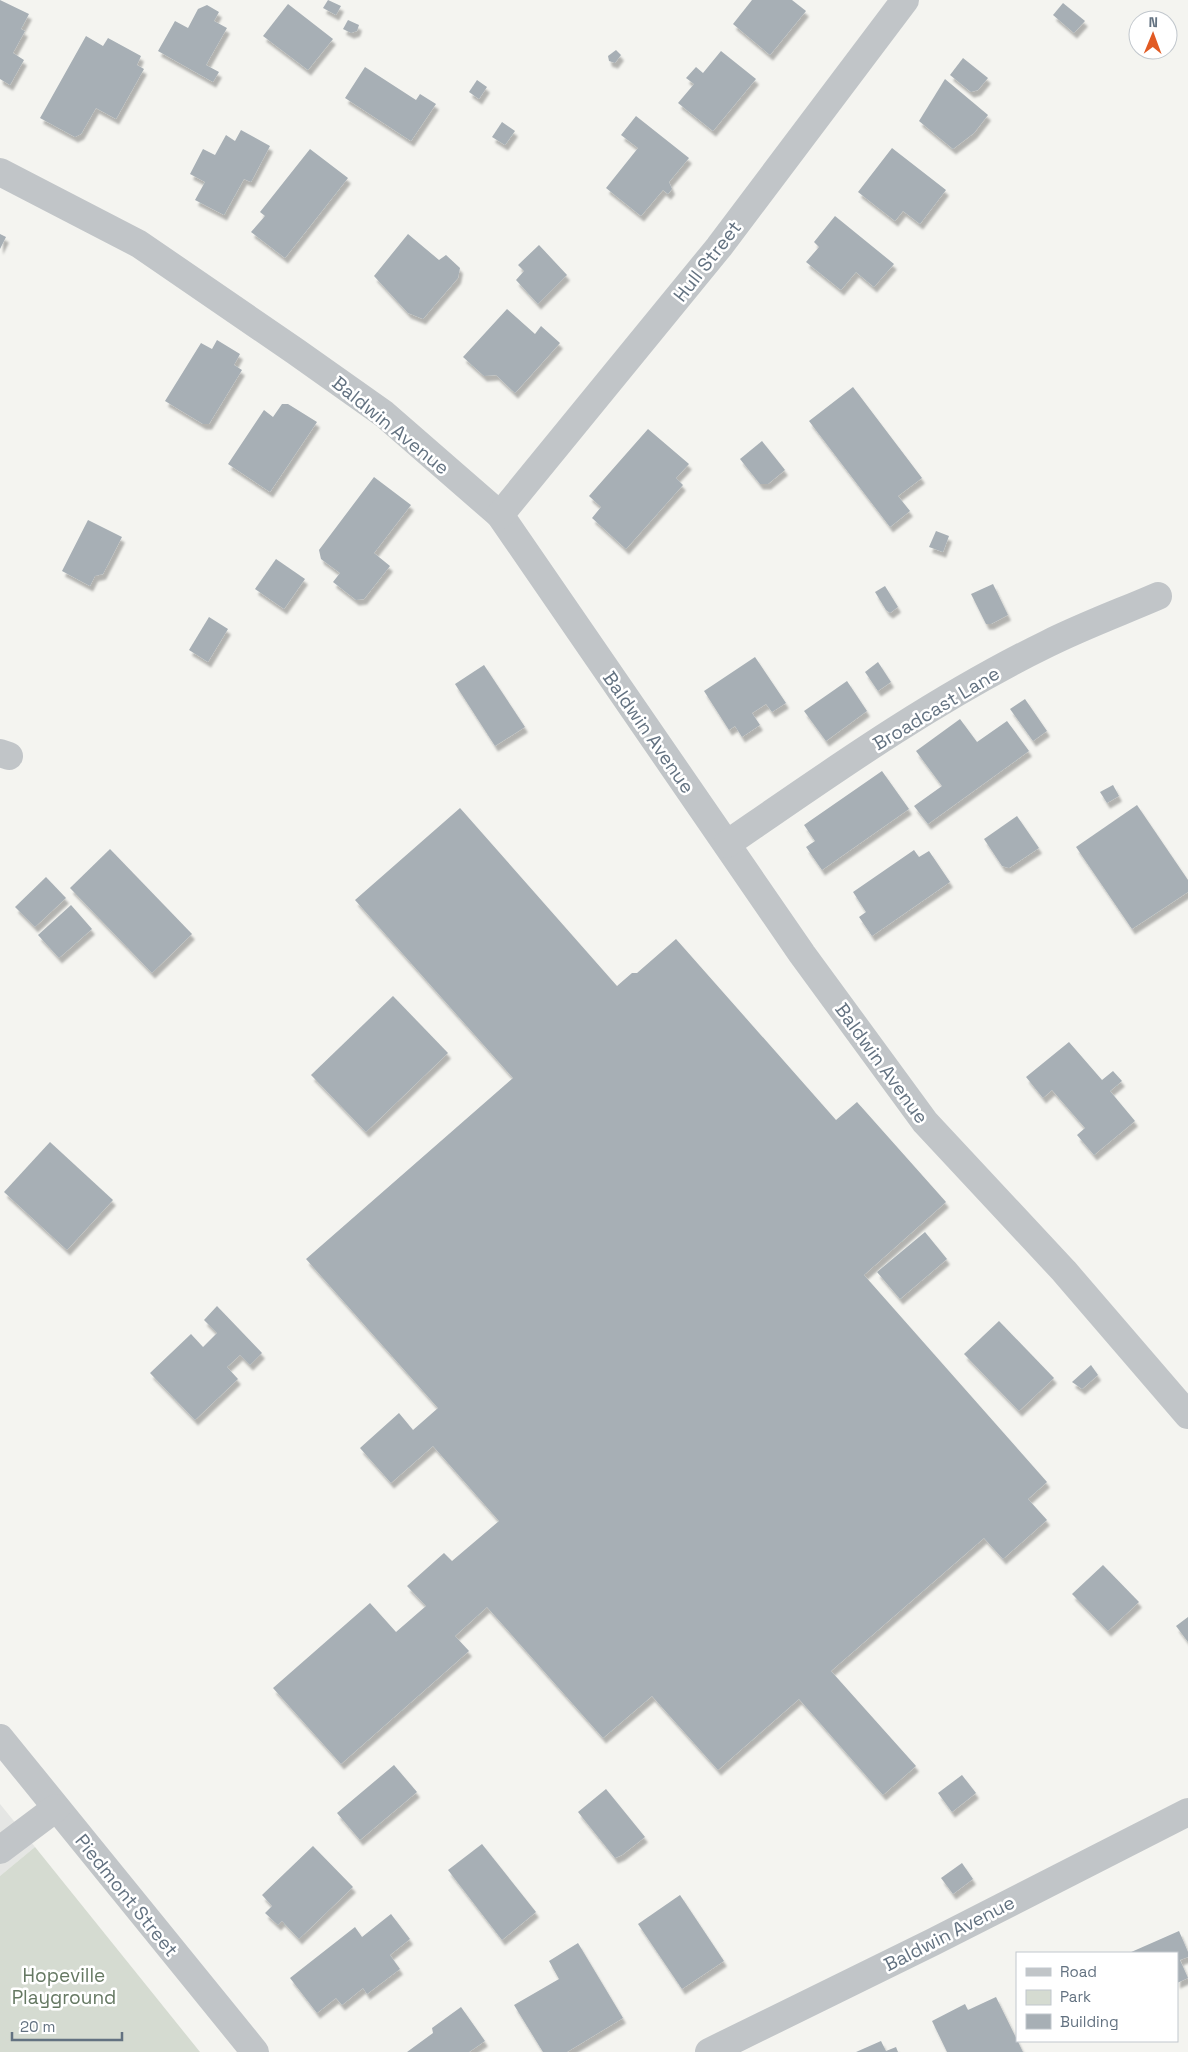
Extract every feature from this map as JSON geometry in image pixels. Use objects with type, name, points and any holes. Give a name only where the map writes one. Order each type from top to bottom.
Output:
[{"type":"street","name":"Hull Street","points":[[500,515],[719,247],[904,0]]},
{"type":"street","name":"Baldwin Avenue","points":[[0,172],[139,244],[295,351],[384,414],[500,515],[802,954],[925,1122],[1064,1271],[1188,1415]]},
{"type":"street","name":"Broadcast Lane","points":[[727,844],[843,764],[945,700],[1048,643],[1158,596]]},
{"type":"street","name":"Piedmont Street","points":[[0,1738],[255,2052]]},
{"type":"street","points":[[0,1850],[56,1808]]},
{"type":"street","name":"Baldwin Avenue","points":[[710,2052],[933,1942],[1188,1812]]},
{"type":"shaded area","points":[[0,1804],[35,1847],[0,1876]]},
{"type":"green space","name":"Hopeville Playground","points":[[35,1847],[200,2052],[0,2052],[0,1876]]},
{"type":"building","points":[[0,0],[29,14],[21,29],[25,31],[13,53],[24,60],[10,85],[0,79]]},
{"type":"building","points":[[328,0],[341,6],[336,15],[323,8]]},
{"type":"building","points":[[752,0],[792,0],[806,11],[770,55],[733,24]]},
{"type":"building","points":[[1063,3],[1085,21],[1074,33],[1053,15]]},
{"type":"building","points":[[288,4],[333,39],[308,70],[263,36]]},
{"type":"building","points":[[207,5],[219,12],[214,21],[227,28],[206,65],[219,72],[213,82],[158,51],[175,21],[188,28],[198,9]]},
{"type":"building","points":[[348,20],[359,25],[357,31],[351,33],[343,29]]},
{"type":"building","points":[[86,36],[103,46],[108,38],[141,56],[137,65],[144,69],[116,119],[96,108],[81,134],[75,137],[40,118]]},
{"type":"building","points":[[616,50],[621,55],[615,63],[609,61],[608,56]]},
{"type":"building","points":[[721,51],[756,79],[713,131],[678,103],[694,84],[686,78],[696,67],[703,73]]},
{"type":"building","points":[[963,58],[988,78],[978,90],[971,92],[950,75]]},
{"type":"building","points":[[365,67],[416,100],[420,94],[436,104],[411,141],[345,98]]},
{"type":"building","points":[[945,79],[988,115],[974,133],[953,149],[919,121]]},
{"type":"building","points":[[477,80],[487,87],[479,99],[469,92]]},
{"type":"building","points":[[636,116],[689,158],[669,182],[672,189],[668,194],[663,190],[641,216],[606,188],[638,148],[621,135]]},
{"type":"building","points":[[502,122],[515,131],[505,145],[492,137]]},
{"type":"building","points":[[241,130],[270,146],[251,182],[244,179],[224,215],[195,200],[205,182],[190,174],[203,149],[215,155],[226,135],[235,141]]},
{"type":"building","points":[[892,148],[946,190],[920,224],[903,211],[895,221],[858,192]]},
{"type":"building","points":[[310,149],[348,178],[285,258],[251,232],[265,216],[260,212]]},
{"type":"building","points":[[835,216],[894,264],[874,287],[856,272],[841,290],[806,262],[819,247],[814,242]]},
{"type":"building","points":[[0,234],[6,237],[0,249]]},
{"type":"building","points":[[408,234],[439,260],[446,255],[460,268],[458,278],[423,319],[408,313],[374,276]]},
{"type":"building","points":[[539,245],[567,275],[538,304],[516,280],[524,271],[518,265]]},
{"type":"building","points":[[507,309],[535,334],[541,326],[560,343],[515,393],[496,375],[484,376],[463,357]]},
{"type":"building","points":[[217,340],[240,354],[234,365],[242,370],[209,424],[203,424],[165,401],[201,343],[212,349]]},
{"type":"building","points":[[853,387],[922,478],[898,496],[910,511],[890,527],[809,421]]},
{"type":"building","points":[[282,404],[288,404],[317,422],[270,492],[228,464],[264,410],[273,417]]},
{"type":"building","points":[[648,429],[689,464],[676,478],[683,485],[626,549],[592,518],[601,507],[589,496]]},
{"type":"building","points":[[762,441],[785,470],[768,484],[760,484],[740,459]]},
{"type":"building","points":[[374,477],[411,505],[374,553],[390,566],[364,599],[356,600],[333,582],[340,573],[321,559],[319,550]]},
{"type":"building","points":[[88,520],[122,537],[103,574],[95,576],[90,586],[62,571]]},
{"type":"building","points":[[936,531],[949,536],[943,552],[929,547]]},
{"type":"building","points":[[276,559],[305,579],[284,609],[255,589]]},
{"type":"building","points":[[993,584],[1008,615],[991,624],[986,624],[971,594]]},
{"type":"building","points":[[885,586],[898,607],[890,613],[886,610],[875,592]]},
{"type":"building","points":[[209,617],[228,629],[208,662],[189,650]]},
{"type":"building","points":[[755,657],[786,703],[772,712],[766,704],[752,713],[760,725],[742,737],[735,726],[729,730],[704,691]]},
{"type":"building","points":[[878,662],[891,682],[878,691],[865,672]]},
{"type":"building","points":[[484,665],[525,727],[495,746],[455,684]]},
{"type":"building","points":[[847,681],[867,711],[826,741],[804,711]]},
{"type":"building","points":[[1025,699],[1047,731],[1033,741],[1010,709]]},
{"type":"building","points":[[960,719],[977,742],[1007,721],[1029,751],[928,824],[914,806],[942,786],[916,751]]},
{"type":"building","points":[[882,771],[909,809],[822,870],[806,847],[815,841],[804,825]]},
{"type":"building","points":[[1113,785],[1119,796],[1107,803],[1100,792]]},
{"type":"building","points":[[1137,805],[1188,880],[1188,892],[1132,929],[1076,847]]},
{"type":"building","points":[[460,808],[617,986],[632,973],[637,973],[676,939],[836,1120],[857,1102],[946,1202],[864,1275],[1047,1482],[1028,1499],[1047,1520],[1003,1559],[984,1538],[831,1671],[916,1766],[883,1795],[799,1699],[718,1770],[652,1696],[603,1738],[487,1607],[455,1636],[469,1651],[341,1764],[273,1688],[370,1603],[396,1632],[426,1606],[407,1586],[444,1553],[452,1561],[499,1521],[433,1446],[391,1483],[360,1448],[399,1413],[413,1430],[438,1408],[306,1259],[513,1078],[355,900]]},
{"type":"building","points":[[1017,816],[1039,848],[1009,868],[1002,866],[984,839]]},
{"type":"building","points":[[110,849],[192,934],[152,973],[70,888]]},
{"type":"building","points":[[914,850],[919,857],[929,851],[950,882],[872,936],[859,917],[866,912],[853,892]]},
{"type":"building","points":[[46,877],[66,898],[35,927],[15,907]]},
{"type":"building","points":[[71,905],[92,929],[59,958],[38,935]]},
{"type":"building","points":[[393,996],[448,1053],[366,1132],[311,1075]]},
{"type":"building","points":[[1069,1042],[1102,1080],[1113,1071],[1122,1081],[1110,1091],[1135,1121],[1094,1155],[1077,1135],[1085,1128],[1052,1090],[1043,1098],[1026,1077]]},
{"type":"building","points":[[50,1142],[113,1200],[67,1250],[4,1192]]},
{"type":"building","points":[[925,1232],[947,1259],[900,1299],[877,1272]]},
{"type":"building","points":[[217,1306],[262,1353],[250,1365],[240,1355],[227,1367],[238,1379],[195,1420],[150,1373],[191,1334],[203,1347],[217,1333],[204,1320]]},
{"type":"building","points":[[999,1321],[1054,1378],[1019,1411],[964,1354]]},
{"type":"building","points":[[1091,1365],[1098,1375],[1082,1389],[1072,1382]]},
{"type":"building","points":[[1103,1565],[1139,1602],[1108,1631],[1072,1594]]},
{"type":"building","points":[[1188,1617],[1188,1642],[1176,1626]]},
{"type":"building","points":[[394,1765],[417,1792],[360,1840],[337,1813]]},
{"type":"building","points":[[962,1775],[976,1793],[952,1812],[938,1793]]},
{"type":"building","points":[[606,1789],[645,1837],[622,1855],[615,1858],[578,1812]]},
{"type":"building","points":[[482,1844],[536,1912],[502,1940],[448,1870]]},
{"type":"building","points":[[313,1846],[353,1887],[299,1939],[282,1921],[278,1925],[265,1913],[272,1906],[262,1895]]},
{"type":"building","points":[[962,1863],[973,1879],[953,1894],[941,1878]]},
{"type":"building","points":[[680,1895],[724,1961],[682,1989],[638,1924]]},
{"type":"building","points":[[391,1914],[410,1939],[390,1955],[400,1969],[367,1994],[363,1988],[342,2005],[336,1998],[317,2013],[290,1978],[355,1927],[362,1937]]},
{"type":"building","points":[[1179,1931],[1188,1952],[1188,1957],[1180,1960],[1188,1978],[1178,1983],[1178,1952],[1131,1952]]},
{"type":"building","points":[[578,1943],[623,2018],[567,2052],[543,2052],[514,2005],[559,1979],[549,1961]]},
{"type":"building","points":[[996,1997],[1016,2038],[1016,2042],[1018,2042],[1023,2052],[947,2052],[932,2021],[965,2004],[968,2010]]},
{"type":"building","points":[[461,2007],[485,2041],[469,2052],[407,2052],[433,2033],[432,2028]]},
{"type":"building","points":[[881,2041],[886,2051],[896,2047],[898,2052],[856,2052]]}]
